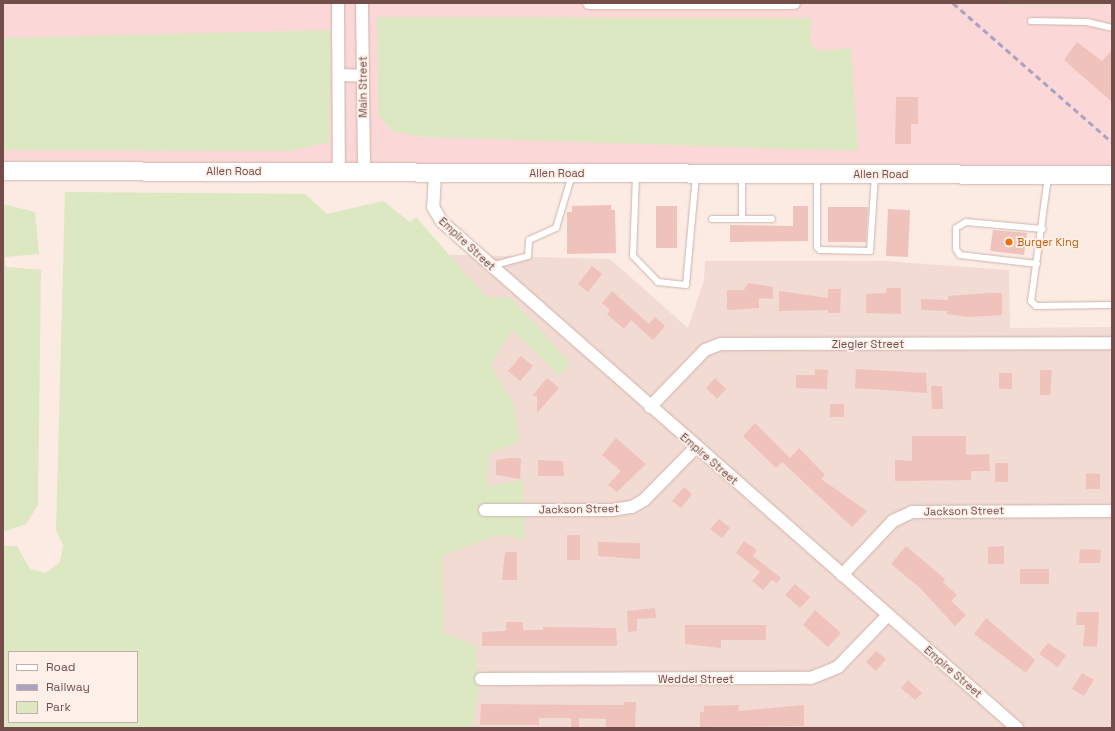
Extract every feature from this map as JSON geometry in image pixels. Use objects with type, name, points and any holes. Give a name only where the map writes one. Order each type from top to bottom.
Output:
[{"type":"main road","name":"Allen Road","points":[[3,171],[364,171],[435,173],[1112,175]]},
{"type":"street","points":[[338,3],[339,171]]},
{"type":"street","name":"Main Street","points":[[362,3],[364,171]]},
{"type":"street","points":[[589,3],[794,3]]},
{"type":"street","points":[[339,75],[363,76]]},
{"type":"street","name":"Empire Street","points":[[435,173],[433,207],[437,216],[490,266],[1017,728]]},
{"type":"street","name":"Ziegler Street","points":[[650,407],[705,350],[722,344],[1112,343]]},
{"type":"street","name":"Jackson Street","points":[[485,510],[612,510],[632,507],[644,500],[696,447]]},
{"type":"street","name":"Jackson Street","points":[[842,575],[893,521],[912,512],[1112,511]]},
{"type":"street","name":"Weddel Street","points":[[481,679],[811,678],[842,664],[888,615]]},
{"type":"lane","points":[[1031,21],[1086,22],[1112,28]]},
{"type":"lane","points":[[490,266],[528,256],[529,240],[556,228],[573,173]]},
{"type":"lane","points":[[636,173],[634,256],[658,282],[686,285],[696,173]]},
{"type":"lane","points":[[742,173],[742,219]]},
{"type":"lane","points":[[817,174],[817,247],[820,250],[870,251],[876,174]]},
{"type":"lane","points":[[1048,174],[1043,228],[1031,301],[1036,306],[1112,304]]},
{"type":"lane","points":[[712,219],[772,220]]},
{"type":"lane","points":[[1037,264],[960,255],[956,249],[956,228],[966,222],[1043,228]]},
{"type":"shaded area","points":[[3,3],[1112,3],[1112,175],[3,171]]},
{"type":"shaded area","points":[[429,254],[610,259],[688,328],[704,280],[705,261],[884,261],[1009,270],[1010,328],[1112,327],[1112,728],[424,728]]},
{"type":"green space","points":[[1003,3],[1112,3],[1112,5],[1005,5]]},
{"type":"green space","points":[[377,17],[811,18],[810,43],[819,51],[851,48],[858,151],[421,137],[392,131],[378,115]]},
{"type":"green space","points":[[331,30],[329,143],[288,151],[3,150],[3,38]]},
{"type":"green space","points":[[65,192],[305,194],[327,214],[383,201],[410,222],[416,217],[486,297],[511,298],[570,363],[560,376],[512,330],[491,365],[514,404],[519,442],[489,453],[486,486],[523,480],[525,539],[498,535],[442,556],[443,632],[476,646],[479,691],[471,728],[3,728],[3,546],[17,546],[30,569],[46,573],[60,562],[63,545],[56,530]]},
{"type":"green space","points":[[3,204],[35,212],[39,254],[5,257],[6,267],[41,270],[38,505],[26,524],[3,532]]},
{"type":"building","points":[[1077,42],[1102,61],[1112,50],[1112,102],[1064,60]]},
{"type":"building","points":[[896,97],[918,97],[918,124],[911,124],[911,144],[895,144]]},
{"type":"building","points":[[611,205],[611,210],[615,210],[616,253],[567,254],[567,212],[572,212],[572,206]]},
{"type":"building","points":[[656,206],[677,206],[677,248],[656,248]]},
{"type":"building","points":[[793,206],[808,206],[808,241],[730,242],[730,225],[793,226]]},
{"type":"building","points":[[828,207],[868,207],[866,242],[828,242]]},
{"type":"building","points":[[888,209],[910,210],[908,257],[886,256]]},
{"type":"building","name":"Burger King","points":[[993,230],[1027,233],[1024,255],[990,251]]},
{"type":"building","points":[[592,266],[602,274],[588,292],[578,284]]},
{"type":"building","points":[[748,283],[773,287],[773,299],[759,298],[759,308],[727,310],[727,290],[744,290]]},
{"type":"building","points":[[886,288],[901,288],[901,314],[866,313],[866,294],[886,293]]},
{"type":"building","points":[[828,289],[841,289],[840,313],[828,313],[828,310],[779,311],[779,291],[828,298]]},
{"type":"building","points":[[612,291],[649,324],[655,317],[665,326],[653,340],[631,320],[624,329],[607,314],[610,310],[602,303]]},
{"type":"building","points":[[1002,293],[1002,315],[968,317],[947,314],[947,311],[921,310],[921,299],[948,300],[948,296]]},
{"type":"building","points":[[521,356],[533,366],[520,381],[508,371]]},
{"type":"building","points":[[815,369],[828,370],[827,389],[796,388],[796,375],[815,375]]},
{"type":"building","points":[[856,369],[926,373],[927,393],[855,388]]},
{"type":"building","points":[[1040,370],[1052,370],[1050,395],[1040,395]]},
{"type":"building","points":[[999,373],[1012,373],[1012,389],[999,389]]},
{"type":"building","points":[[547,378],[559,388],[537,413],[537,396],[532,396]]},
{"type":"building","points":[[715,378],[726,389],[717,399],[706,388]]},
{"type":"building","points":[[931,386],[942,386],[943,409],[932,409]]},
{"type":"building","points":[[830,404],[844,404],[844,417],[830,417]]},
{"type":"building","points":[[755,423],[790,458],[799,448],[825,475],[821,479],[867,511],[852,527],[782,462],[776,468],[743,436]]},
{"type":"building","points":[[912,436],[966,436],[966,455],[989,454],[990,471],[971,471],[971,480],[895,481],[895,460],[912,461]]},
{"type":"building","points":[[616,438],[646,464],[617,492],[608,485],[621,471],[602,455]]},
{"type":"building","points":[[521,458],[520,479],[496,475],[496,460]]},
{"type":"building","points":[[538,460],[563,461],[564,476],[538,476]]},
{"type":"building","points":[[995,463],[1008,463],[1008,482],[995,482]]},
{"type":"building","points":[[1086,473],[1100,474],[1100,489],[1086,489]]},
{"type":"building","points":[[684,487],[692,494],[681,508],[672,501]]},
{"type":"building","points":[[719,519],[730,528],[722,538],[710,529]]},
{"type":"building","points":[[567,535],[580,535],[580,560],[567,560]]},
{"type":"building","points":[[744,541],[757,550],[753,556],[781,578],[777,583],[772,580],[763,590],[752,581],[760,572],[736,553]]},
{"type":"building","points":[[598,542],[640,543],[640,559],[598,556]]},
{"type":"building","points":[[906,546],[945,579],[943,582],[957,595],[951,601],[966,615],[955,626],[920,588],[891,564]]},
{"type":"building","points":[[1004,546],[1004,564],[988,564],[988,547]]},
{"type":"building","points":[[1080,549],[1101,550],[1100,563],[1079,563]]},
{"type":"building","points":[[505,552],[517,552],[517,580],[502,580]]},
{"type":"building","points":[[1020,569],[1049,569],[1049,584],[1020,584]]},
{"type":"building","points":[[795,584],[810,597],[800,608],[785,595]]},
{"type":"building","points":[[655,608],[656,618],[637,619],[637,631],[628,632],[627,611]]},
{"type":"building","points":[[815,610],[841,633],[828,647],[803,625]]},
{"type":"building","points":[[1077,612],[1099,612],[1097,647],[1083,646],[1085,625],[1076,625]]},
{"type":"building","points":[[986,618],[1035,660],[1026,673],[974,634]]},
{"type":"building","points":[[506,622],[523,622],[523,630],[543,630],[543,627],[616,628],[617,646],[482,646],[482,632],[506,631]]},
{"type":"building","points":[[685,625],[766,625],[766,640],[721,640],[721,648],[685,644]]},
{"type":"building","points":[[1048,643],[1066,655],[1058,667],[1039,654]]},
{"type":"building","points":[[876,651],[886,659],[876,671],[866,662]]},
{"type":"building","points":[[1082,673],[1094,680],[1084,696],[1072,689]]},
{"type":"building","points":[[908,680],[922,693],[915,700],[901,688]]},
{"type":"building","points":[[624,702],[636,702],[635,728],[606,728],[606,719],[579,718],[579,728],[571,728],[571,718],[539,718],[539,725],[480,725],[481,704],[624,705]]},
{"type":"building","points":[[739,705],[738,711],[804,705],[804,726],[700,727],[700,712],[704,712],[704,706]]},
{"type":"railway","points":[[953,3],[1112,142]]},
{"type":"place","name":"Burger King","points":[[1009,242]]}]
